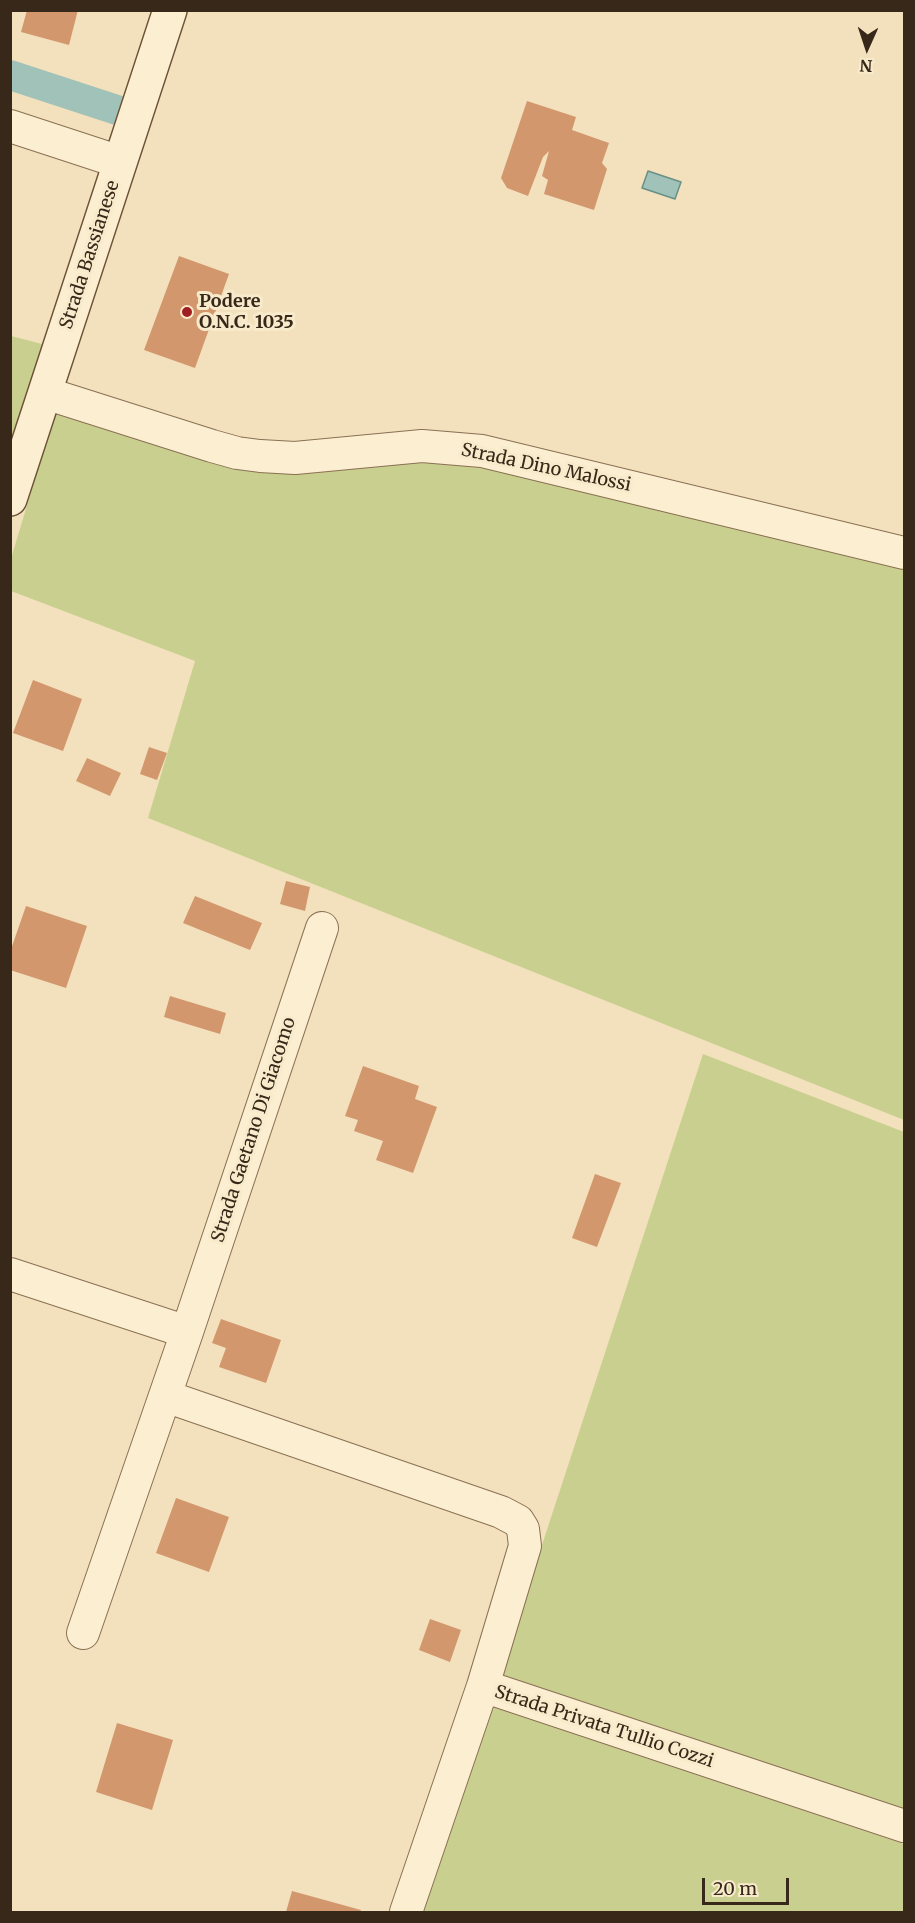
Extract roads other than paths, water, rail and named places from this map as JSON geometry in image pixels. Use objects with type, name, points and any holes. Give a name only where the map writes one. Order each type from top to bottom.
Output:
[{"type":"street","name":"Strada Bassianese","points":[[10,499],[170,10]]},
{"type":"street","points":[[10,126],[120,162]]},
{"type":"street","name":"Strada Dino Malossi","points":[[45,393],[237,453],[295,458],[422,446],[482,452],[904,553]]},
{"type":"street","name":"Strada Gaetano Di Giacomo","points":[[83,1633],[187,1332],[322,928]]},
{"type":"street","points":[[10,1274],[187,1332]]},
{"type":"street","name":"Strada Privata Tullio Cozzi","points":[[165,1396],[501,1512],[518,1521],[523,1529],[525,1546],[483,1686],[904,1826]]},
{"type":"street","points":[[406,1912],[483,1686]]},
{"type":"water","points":[[648,171],[681,182],[675,199],[642,188]]},
{"type":"waterway","points":[[10,75],[123,112]]},
{"type":"place","name":"Podere O.N.C. 1035","points":[[187,312]]}]
